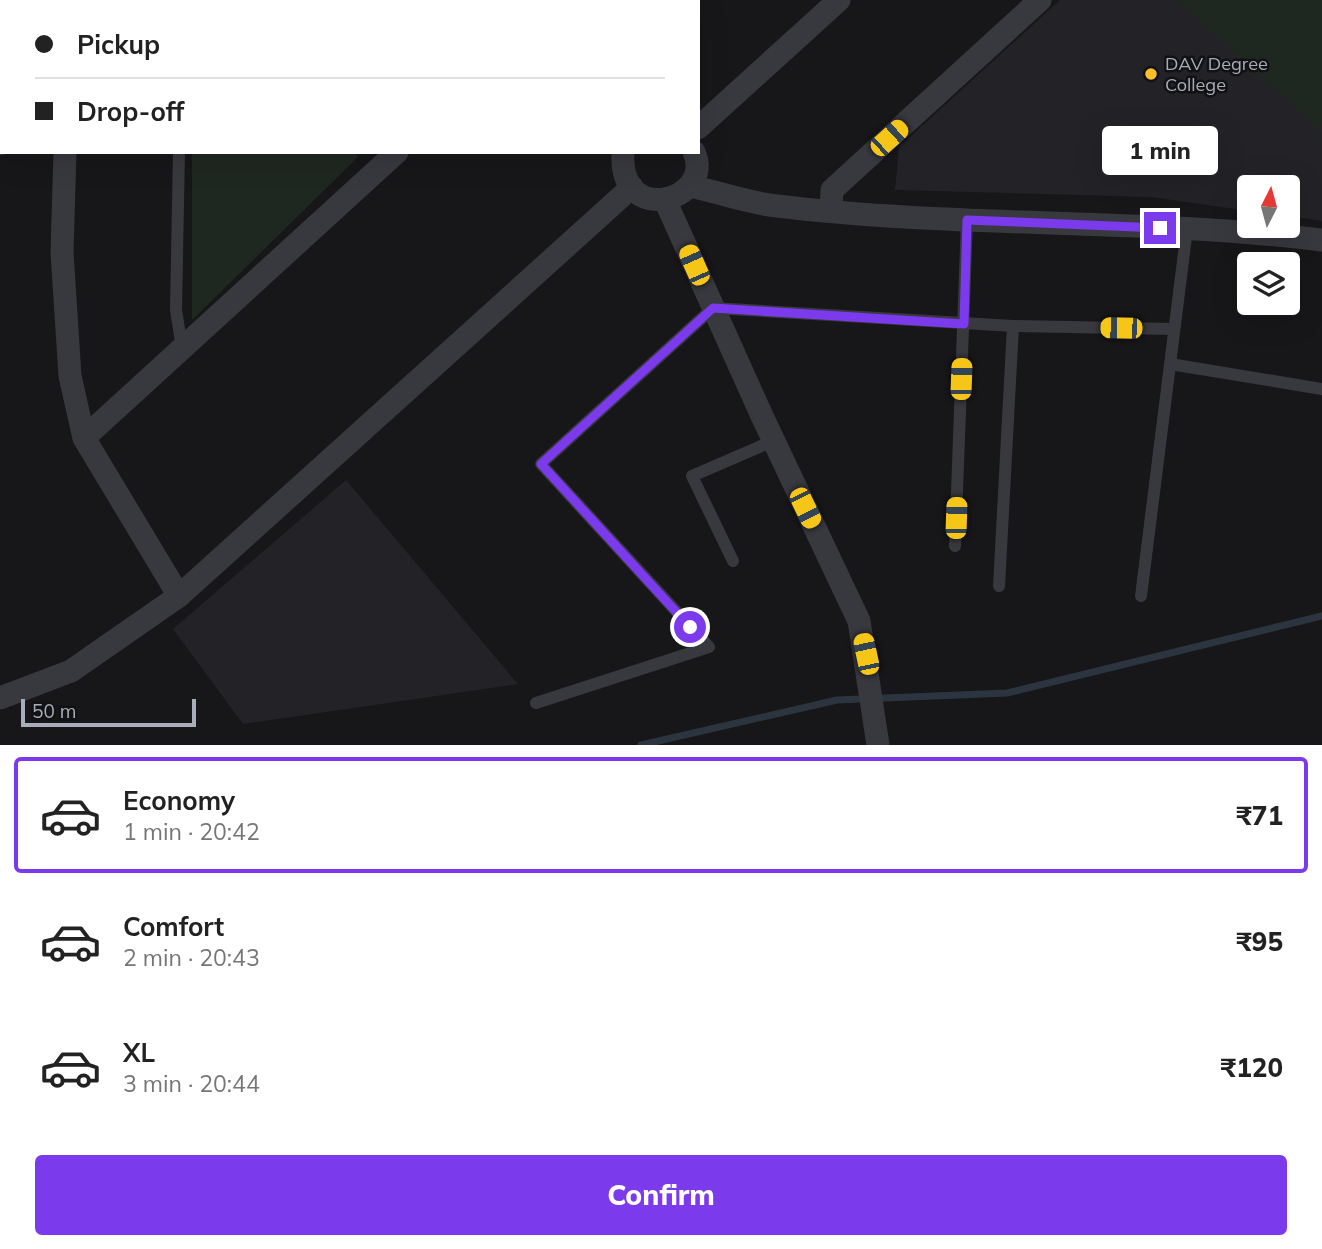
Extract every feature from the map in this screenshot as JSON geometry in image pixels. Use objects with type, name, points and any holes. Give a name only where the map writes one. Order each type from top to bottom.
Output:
[{"type":"street","points":[[700,126],[839,0]]},
{"type":"street","points":[[831,211],[832,190],[1040,0]]},
{"type":"street","points":[[65,154],[62,252],[71,376],[84,438],[179,596]]},
{"type":"street","points":[[84,438],[392,154]]},
{"type":"street","points":[[623,154],[622,169],[632,187],[637,193],[652,200],[665,200],[679,195],[690,186],[697,171],[694,154]]},
{"type":"street","points":[[690,186],[775,206],[831,211],[967,220],[1253,232],[1322,240]]},
{"type":"street","points":[[0,698],[71,671],[179,596],[632,187]]},
{"type":"street","points":[[665,200],[773,440],[859,621],[876,735]]},
{"type":"lane","points":[[179,154],[176,310],[182,348]]},
{"type":"lane","points":[[955,545],[967,220]]},
{"type":"lane","points":[[1141,596],[1187,229]]},
{"type":"lane","points":[[536,703],[709,647],[541,464],[713,308],[964,324],[1174,329]]},
{"type":"lane","points":[[999,586],[1013,326]]},
{"type":"lane","points":[[1170,364],[1322,389]]},
{"type":"lane","points":[[733,561],[692,476],[773,440]]},
{"type":"shaded area","name":"DAV Degree College","points":[[1060,0],[1322,0],[1322,221],[1300,218],[1300,175],[1237,175],[1237,209],[1151,197],[895,190],[899,147]]},
{"type":"shaded area","points":[[1177,0],[1322,0],[1322,132]]},
{"type":"shaded area","points":[[192,154],[356,154],[358,157],[192,320]]},
{"type":"shaded area","points":[[346,480],[518,684],[243,724],[173,629]]},
{"type":"waterway","points":[[641,745],[837,700],[1007,693],[1322,616]]},
{"type":"place","name":"DAV Degree College","points":[[1151,74]]},
{"type":"route","points":[[690,627],[541,464],[713,308],[964,324],[967,220],[1160,228]]}]
